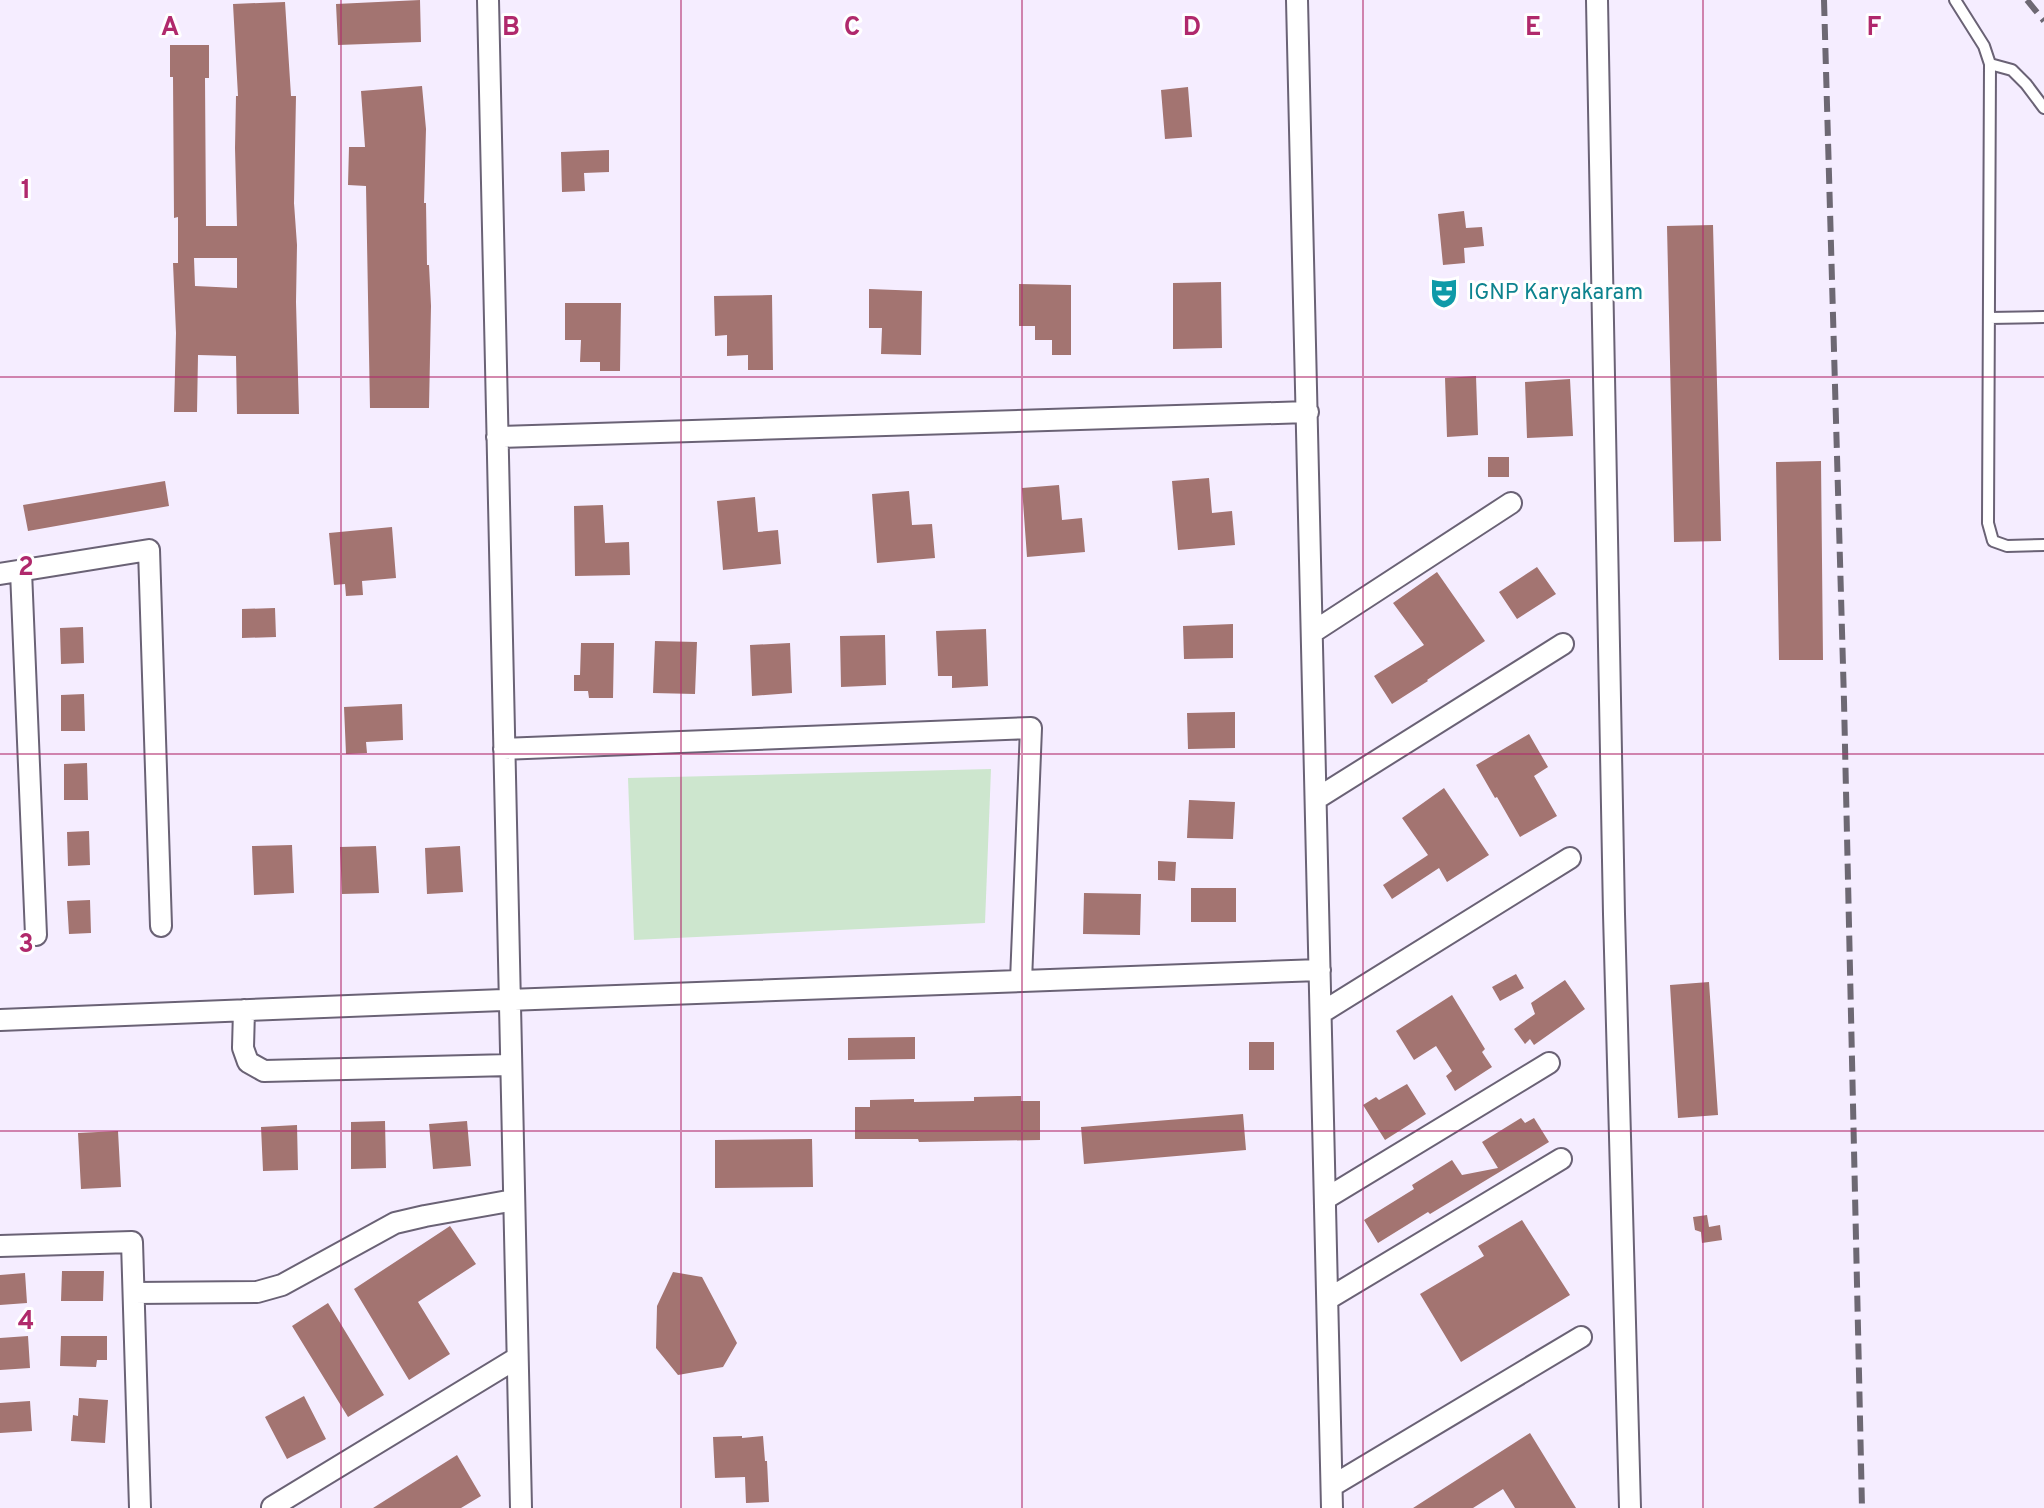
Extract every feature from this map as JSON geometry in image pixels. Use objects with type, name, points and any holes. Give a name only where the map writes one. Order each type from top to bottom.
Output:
[{"type":"street","points":[[488,0],[521,1508]]},
{"type":"street","points":[[1297,0],[1332,1508]]},
{"type":"street","points":[[1597,0],[1614,914],[1630,1508]]},
{"type":"street","points":[[497,437],[1308,412]]},
{"type":"street","points":[[1313,632],[1511,503]]},
{"type":"street","points":[[0,574],[149,550],[161,926]]},
{"type":"street","points":[[21,571],[36,935]]},
{"type":"street","points":[[1316,799],[1563,644]]},
{"type":"street","points":[[504,749],[1031,728],[1021,981]]},
{"type":"street","points":[[1321,1013],[1570,858]]},
{"type":"street","points":[[0,1020],[1320,970]]},
{"type":"street","points":[[244,1010],[243,1048],[248,1062],[264,1071],[511,1065]]},
{"type":"street","points":[[1325,1199],[1549,1063]]},
{"type":"street","points":[[1328,1299],[1561,1159]]},
{"type":"street","points":[[134,1293],[257,1292],[282,1285],[395,1223],[514,1200]]},
{"type":"street","points":[[0,1246],[132,1242],[140,1508]]},
{"type":"street","points":[[1332,1486],[1581,1337]]},
{"type":"street","points":[[272,1507],[517,1358]]},
{"type":"lane","points":[[1955,0],[1984,46],[1990,64],[1988,523],[1993,541],[2007,546],[2044,545]]},
{"type":"lane","points":[[1990,64],[2012,70],[2044,108]]},
{"type":"lane","points":[[1989,318],[2044,317]]},
{"type":"green space","points":[[991,769],[985,923],[634,940],[628,778]]},
{"type":"building","points":[[420,0],[421,42],[338,45],[336,4]]},
{"type":"building","points":[[285,2],[291,96],[296,96],[294,203],[299,414],[237,414],[236,356],[198,355],[197,412],[174,412],[176,333],[173,263],[178,263],[178,217],[174,218],[170,45],[209,45],[209,78],[205,78],[206,226],[237,226],[235,148],[238,96],[233,4]],"holes":[[[194,258],[237,258],[237,288],[195,286]]]},
{"type":"building","points":[[422,86],[426,129],[424,203],[431,306],[429,408],[370,408],[366,186],[348,185],[349,147],[365,147],[361,91]]},
{"type":"building","points":[[1188,87],[1192,137],[1165,139],[1161,90]]},
{"type":"building","points":[[609,150],[609,172],[584,173],[585,191],[562,192],[561,152]]},
{"type":"building","points":[[1464,211],[1466,228],[1482,227],[1484,246],[1464,248],[1465,263],[1443,265],[1438,214]]},
{"type":"building","points":[[1713,225],[1721,541],[1674,542],[1667,226]]},
{"type":"building","points":[[1221,282],[1222,348],[1173,349],[1173,283]]},
{"type":"building","points":[[1019,284],[1071,285],[1071,355],[1052,355],[1052,340],[1035,340],[1035,326],[1019,326]]},
{"type":"building","points":[[869,289],[922,291],[921,355],[881,354],[882,328],[869,328]]},
{"type":"building","points":[[772,295],[773,370],[748,370],[748,355],[727,356],[727,335],[715,336],[714,296]]},
{"type":"building","points":[[565,303],[621,303],[620,371],[600,371],[600,362],[580,362],[581,340],[565,340]]},
{"type":"building","points":[[1476,376],[1478,435],[1447,437],[1445,378]]},
{"type":"building","points":[[1570,379],[1573,436],[1527,438],[1525,382]]},
{"type":"building","points":[[1488,457],[1509,457],[1509,477],[1488,477]]},
{"type":"building","points":[[1821,461],[1823,660],[1779,660],[1776,462]]},
{"type":"building","points":[[1209,478],[1212,513],[1232,511],[1235,545],[1178,550],[1172,481]]},
{"type":"building","points":[[165,481],[169,506],[28,531],[23,505]]},
{"type":"building","points":[[1059,485],[1062,520],[1082,518],[1085,552],[1027,557],[1022,488]]},
{"type":"building","points":[[909,491],[912,525],[932,524],[935,558],[877,563],[872,494]]},
{"type":"building","points":[[755,497],[758,532],[778,530],[781,564],[723,570],[717,501]]},
{"type":"building","points":[[603,505],[605,543],[629,542],[630,575],[575,576],[574,506]]},
{"type":"building","points":[[392,527],[396,578],[362,581],[363,595],[346,596],[345,584],[334,585],[329,533]]},
{"type":"building","points":[[1537,567],[1556,594],[1517,619],[1499,592]]},
{"type":"building","points":[[1437,572],[1485,641],[1392,704],[1374,676],[1424,645],[1393,603]]},
{"type":"building","points":[[275,608],[276,637],[242,638],[242,609]]},
{"type":"building","points":[[1233,624],[1233,658],[1184,659],[1183,626]]},
{"type":"building","points":[[83,627],[84,663],[61,664],[60,628]]},
{"type":"building","points":[[986,629],[988,686],[952,688],[952,676],[938,676],[936,631]]},
{"type":"building","points":[[885,635],[886,685],[841,687],[840,636]]},
{"type":"building","points":[[655,641],[697,642],[695,694],[653,693]]},
{"type":"building","points":[[581,643],[614,643],[613,698],[589,698],[588,691],[574,691],[574,675],[580,675]]},
{"type":"building","points":[[790,643],[792,693],[752,696],[750,645]]},
{"type":"building","points":[[84,694],[85,731],[61,731],[61,695]]},
{"type":"building","points":[[402,704],[403,740],[366,742],[367,753],[346,754],[344,707]]},
{"type":"building","points":[[1235,712],[1235,748],[1188,749],[1187,713]]},
{"type":"building","points":[[1529,734],[1548,767],[1534,776],[1557,816],[1520,837],[1476,765]]},
{"type":"building","points":[[87,763],[88,800],[64,800],[64,764]]},
{"type":"building","points":[[1444,788],[1489,855],[1447,882],[1439,868],[1392,899],[1383,885],[1428,855],[1402,818]]},
{"type":"building","points":[[1189,800],[1235,802],[1233,839],[1187,838]]},
{"type":"building","points":[[89,831],[90,865],[68,866],[67,832]]},
{"type":"building","points":[[292,845],[294,893],[254,895],[252,846]]},
{"type":"building","points":[[376,846],[379,893],[342,894],[340,847]]},
{"type":"building","points":[[460,846],[463,892],[427,894],[425,848]]},
{"type":"building","points":[[1158,861],[1176,862],[1175,881],[1158,880]]},
{"type":"building","points":[[1191,888],[1236,888],[1236,922],[1191,922]]},
{"type":"building","points":[[1084,893],[1141,894],[1140,935],[1083,934]]},
{"type":"building","points":[[90,900],[91,933],[69,934],[67,901]]},
{"type":"building","points":[[1516,974],[1524,988],[1500,1001],[1492,987]]},
{"type":"building","points":[[1565,980],[1585,1009],[1534,1045],[1530,1039],[1525,1044],[1514,1029],[1535,1014],[1531,1003]]},
{"type":"building","points":[[1709,982],[1718,1115],[1678,1118],[1670,985]]},
{"type":"building","points":[[1452,995],[1485,1049],[1482,1052],[1492,1067],[1455,1091],[1446,1076],[1452,1071],[1436,1046],[1414,1060],[1396,1031]]},
{"type":"building","points":[[915,1037],[915,1059],[848,1060],[848,1038]]},
{"type":"building","points":[[1249,1042],[1274,1042],[1274,1070],[1249,1070]]},
{"type":"building","points":[[1407,1084],[1426,1114],[1385,1140],[1363,1105]]},
{"type":"building","points":[[1021,1096],[1021,1101],[1040,1101],[1040,1140],[919,1142],[918,1139],[855,1139],[855,1107],[870,1107],[870,1100],[974,1101],[974,1097]]},
{"type":"building","points":[[1243,1114],[1246,1150],[1084,1164],[1081,1127]]},
{"type":"building","points":[[1521,1118],[1525,1123],[1534,1118],[1549,1142],[1378,1243],[1364,1220],[1414,1189],[1412,1185],[1452,1160],[1462,1175],[1498,1168],[1482,1142]]},
{"type":"building","points":[[385,1121],[386,1168],[351,1169],[351,1122]]},
{"type":"building","points":[[467,1121],[471,1166],[433,1169],[429,1124]]},
{"type":"building","points":[[297,1125],[298,1170],[263,1171],[261,1127]]},
{"type":"building","points":[[118,1131],[121,1187],[81,1189],[78,1133]]},
{"type":"building","points":[[812,1139],[813,1187],[715,1188],[715,1140]]},
{"type":"building","points":[[1707,1215],[1709,1227],[1720,1225],[1722,1240],[1702,1243],[1701,1232],[1695,1230],[1693,1217]]},
{"type":"building","points":[[1522,1220],[1570,1295],[1461,1362],[1420,1294],[1484,1256],[1478,1246]]},
{"type":"building","points":[[450,1226],[476,1264],[418,1302],[450,1354],[409,1380],[354,1289]]},
{"type":"building","points":[[62,1271],[104,1271],[103,1301],[61,1301]]},
{"type":"building","points":[[673,1272],[702,1277],[737,1343],[723,1367],[678,1375],[656,1348],[657,1306]]},
{"type":"building","points":[[25,1273],[27,1303],[0,1305],[0,1275]]},
{"type":"building","points":[[328,1303],[384,1395],[348,1417],[292,1326]]},
{"type":"building","points":[[28,1336],[30,1368],[0,1370],[0,1338]]},
{"type":"building","points":[[61,1336],[107,1336],[107,1360],[97,1360],[96,1367],[60,1366]]},
{"type":"building","points":[[304,1396],[326,1439],[287,1459],[265,1417]]},
{"type":"building","points":[[79,1398],[108,1400],[105,1443],[71,1441],[73,1415],[78,1416]]},
{"type":"building","points":[[30,1401],[32,1431],[0,1433],[0,1403]]},
{"type":"building","points":[[1530,1433],[1576,1508],[1515,1508],[1503,1489],[1473,1508],[1413,1508]]},
{"type":"building","points":[[763,1436],[769,1502],[746,1503],[745,1477],[715,1478],[713,1437]]},
{"type":"building","points":[[457,1455],[481,1496],[461,1508],[373,1508]]},
{"type":"railway","points":[[1824,0],[1862,1508]]},
{"type":"railway","points":[[2027,0],[2044,21]]},
{"type":"place","name":"IGNP Karyakaram","points":[[1444,293]]}]
